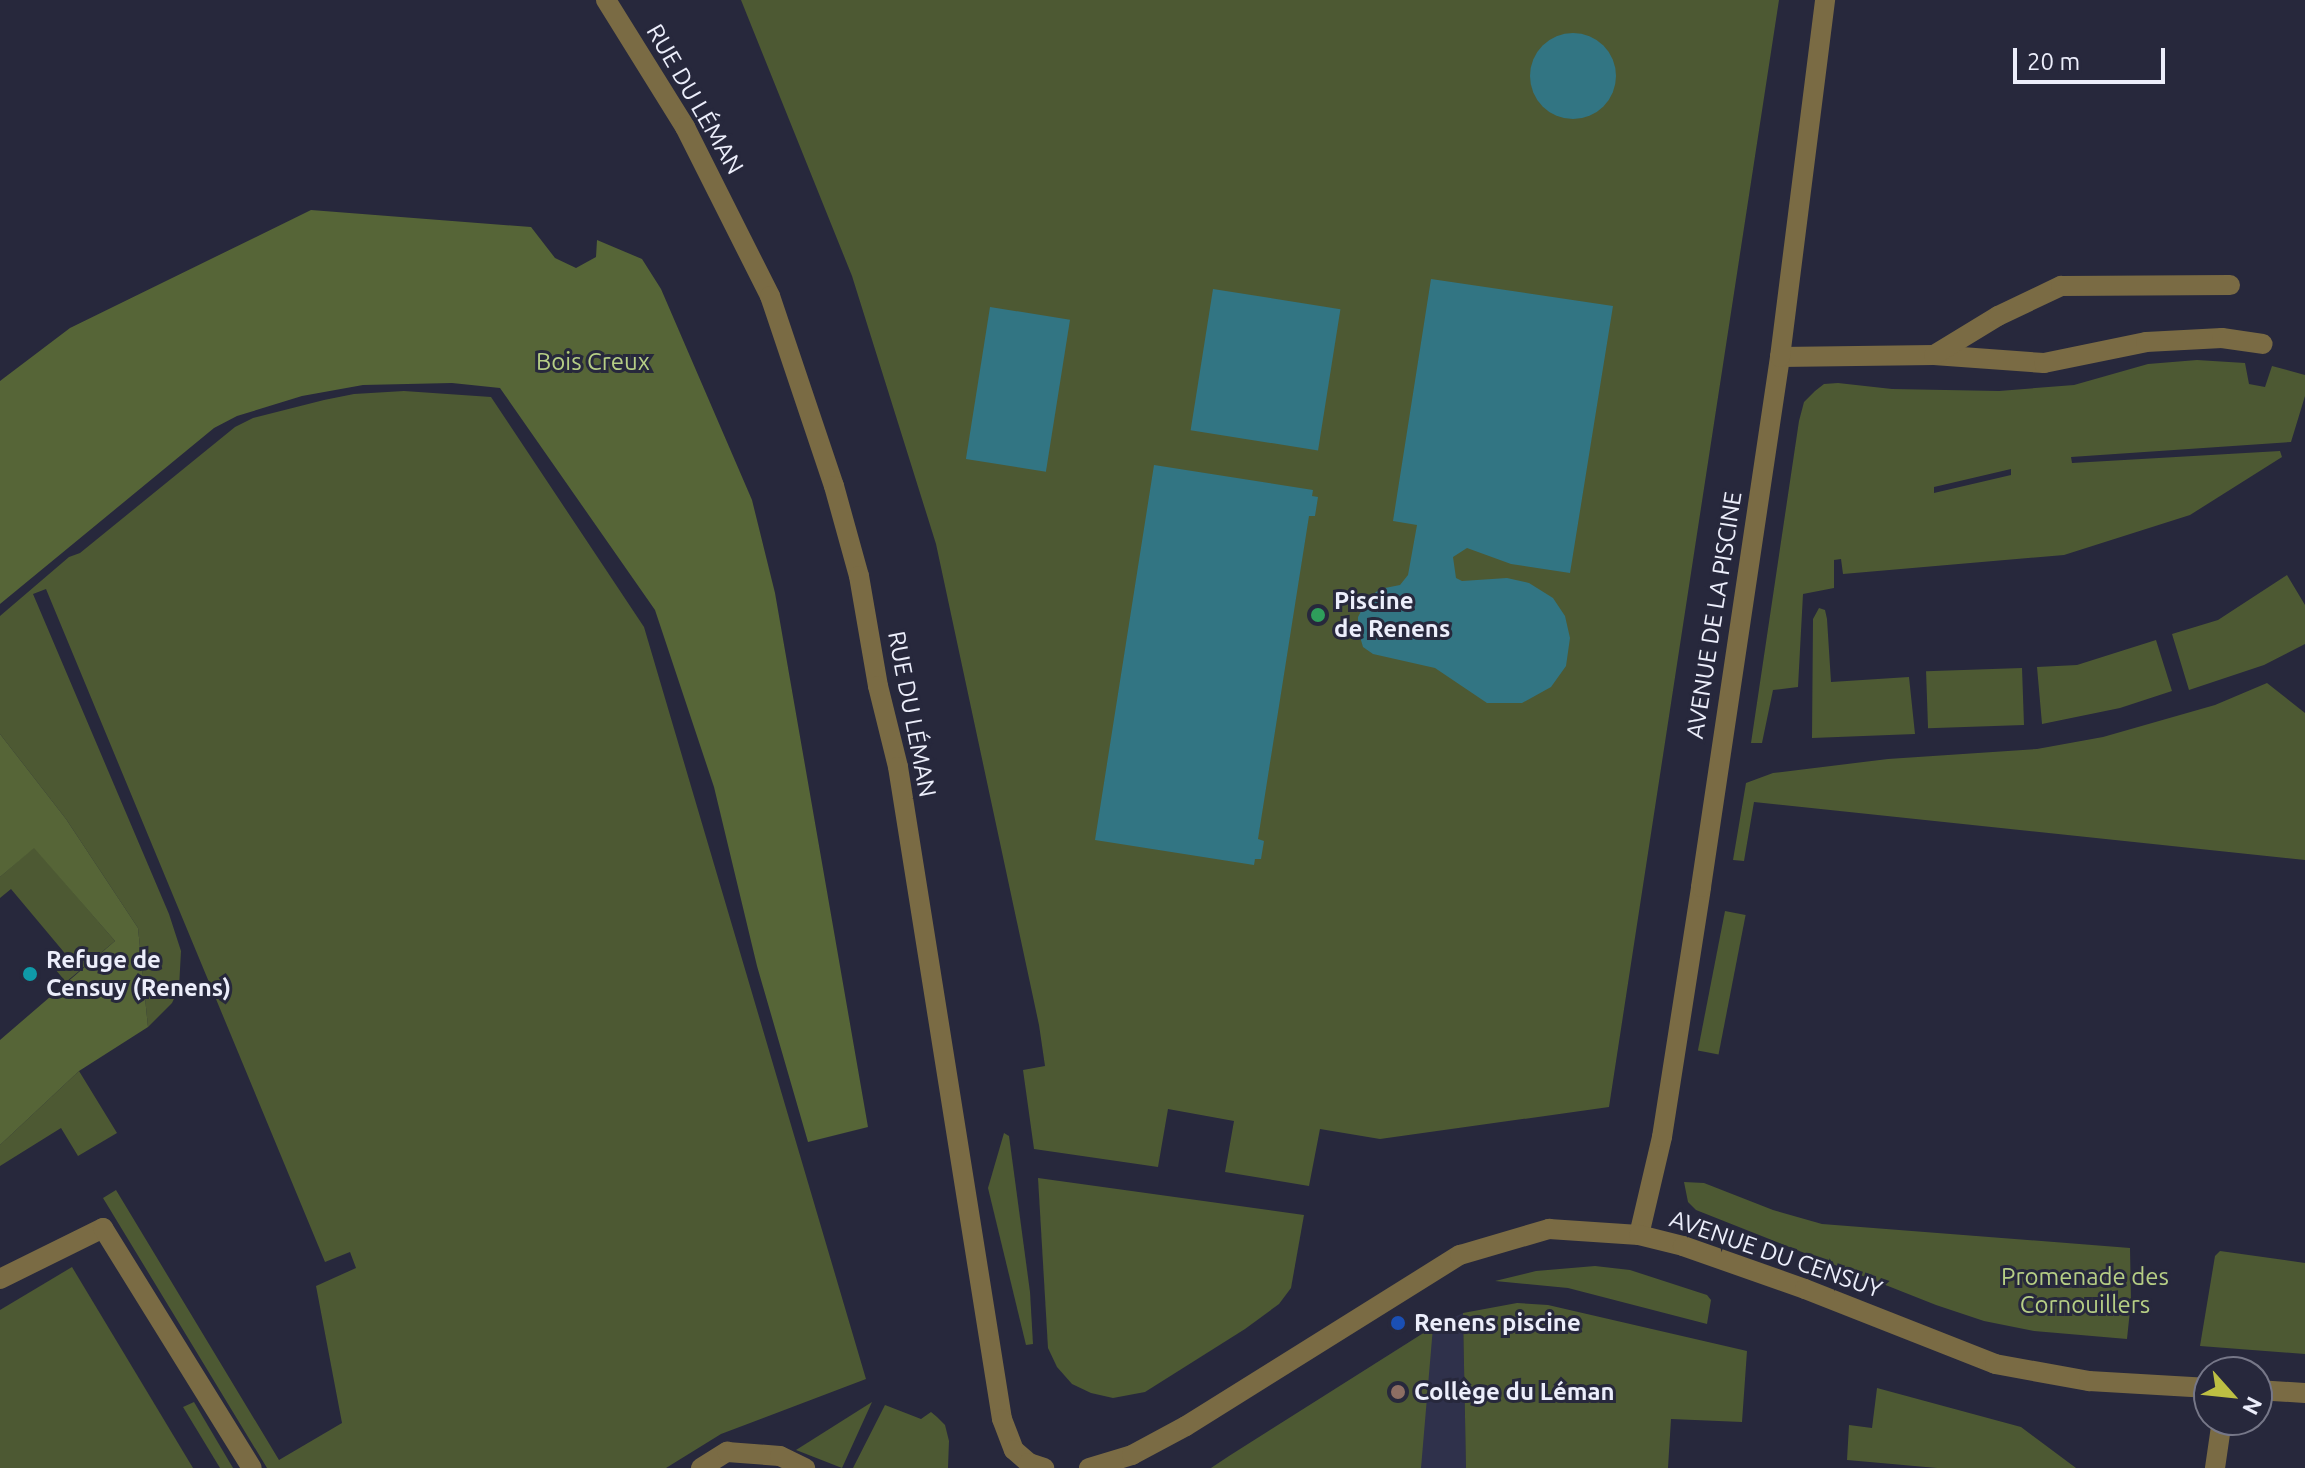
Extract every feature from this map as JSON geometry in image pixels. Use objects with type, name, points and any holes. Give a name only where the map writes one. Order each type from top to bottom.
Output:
[{"type":"street","name":"RUE DU LÉMAN","points":[[606,0],[685,127],[770,296],[834,486],[859,576],[878,686],[898,767],[1002,1419],[1014,1450],[1029,1463],[1044,1468]]},
{"type":"street","name":"AVENUE DE LA PISCINE","points":[[1639,1235],[1665,1121],[1780,357],[1825,0]]},
{"type":"street","points":[[1934,355],[1998,316],[2061,286],[2230,285]]},
{"type":"street","points":[[1780,357],[1934,355],[2044,363],[2146,342],[2222,338],[2263,344]]},
{"type":"street","points":[[0,1279],[103,1228],[252,1468]]},
{"type":"street","name":"AVENUE DU CENSUY","points":[[1089,1468],[1132,1455],[1186,1426],[1460,1255],[1549,1229],[1639,1235],[1696,1250],[1995,1364],[2089,1381],[2193,1387]]},
{"type":"street","points":[[2273,1391],[2305,1393]]},
{"type":"street","points":[[2215,1468],[2220,1436]]},
{"type":"street","points":[[701,1468],[727,1452],[780,1456],[805,1468]]},
{"type":"shaded area","points":[[1573,33],[1597,40],[1609,52],[1616,76],[1609,100],[1597,112],[1573,119],[1549,112],[1537,100],[1530,76],[1537,52],[1549,40]]},
{"type":"shaded area","points":[[1431,279],[1613,306],[1570,573],[1511,564],[1467,548],[1453,557],[1456,578],[1462,581],[1507,578],[1529,583],[1553,598],[1565,616],[1570,638],[1566,666],[1551,687],[1522,703],[1487,703],[1435,668],[1373,654],[1363,647],[1358,630],[1358,617],[1368,598],[1380,589],[1400,585],[1408,575],[1417,525],[1393,521]]},
{"type":"shaded area","points":[[1213,289],[1340,309],[1318,450],[1191,430]]},
{"type":"shaded area","points":[[990,307],[1070,320],[1046,472],[966,459]]},
{"type":"shaded area","points":[[1154,465],[1313,490],[1312,496],[1318,497],[1315,516],[1309,516],[1258,839],[1264,841],[1261,859],[1255,859],[1254,865],[1095,840]]},
{"type":"shaded area","name":"Collège du Léman","points":[[1463,1313],[1466,1468],[1211,1468],[1433,1327]]},
{"type":"green space","name":"Piscine de Renens","points":[[741,0],[1779,0],[1609,1107],[1380,1139],[1320,1129],[1309,1186],[1225,1172],[1234,1121],[1168,1109],[1158,1167],[1034,1149],[1023,1070],[1045,1066],[1039,1025],[936,544],[852,276]]},
{"type":"green space","name":"Bois Creux","points":[[311,210],[531,227],[555,258],[576,268],[596,257],[597,240],[642,259],[661,289],[752,500],[775,593],[868,1127],[808,1142],[757,966],[714,787],[655,610],[500,388],[452,383],[363,385],[302,396],[237,416],[214,428],[0,604],[0,381],[70,328]]},
{"type":"green space","points":[[2197,360],[2245,363],[2249,384],[2265,387],[2272,366],[2305,375],[2305,396],[2291,442],[2071,457],[2072,463],[2280,451],[2282,457],[2190,515],[2064,555],[1843,574],[1841,559],[1834,560],[1834,588],[1803,594],[1798,687],[1773,690],[1762,743],[1751,743],[1799,421],[1804,402],[1815,391],[1824,384],[1838,383],[1892,389],[1999,391],[2074,385],[2148,364]],"holes":[[[2011,469],[2011,475],[1934,493],[1934,487]]]},
{"type":"green space","points":[[404,391],[491,397],[644,627],[866,1379],[721,1434],[666,1468],[267,1468],[103,1198],[116,1190],[279,1460],[342,1423],[316,1286],[356,1268],[350,1252],[325,1262],[46,589],[33,594],[169,914],[181,951],[179,988],[172,1003],[148,1027],[138,928],[66,819],[0,734],[0,616],[69,557],[80,553],[235,427],[253,418],[324,400],[354,394]]},
{"type":"green space","points":[[2287,575],[2305,605],[2305,644],[2264,665],[2189,690],[2172,634],[2218,620]]},
{"type":"green space","points":[[1819,608],[1825,610],[1827,619],[1831,682],[1909,677],[1915,734],[1812,738],[1813,619]]},
{"type":"green space","points":[[2156,640],[2172,691],[2120,708],[2042,724],[2037,667],[2077,665]]},
{"type":"green space","points":[[2022,668],[2024,725],[1928,728],[1926,671]]},
{"type":"green space","points":[[2267,683],[2305,713],[2305,860],[1754,802],[1744,861],[1733,860],[1746,783],[1773,773],[1888,759],[2037,749],[2103,737],[2215,705]]},
{"type":"green space","points":[[0,734],[66,819],[138,928],[148,1027],[79,1071],[0,1145],[0,1040],[115,941],[34,848],[0,877]]},
{"type":"green space","points":[[34,847],[115,941],[66,982],[55,969],[68,957],[11,889],[0,898],[0,877]]},
{"type":"green space","points":[[1725,911],[1746,915],[1719,1054],[1698,1050]]},
{"type":"green space","points":[[79,1071],[117,1133],[78,1156],[61,1128],[0,1166],[0,1145]]},
{"type":"green space","points":[[1004,1133],[1009,1136],[1030,1292],[1033,1344],[1026,1345],[988,1188]]},
{"type":"green space","points":[[1038,1178],[1304,1215],[1291,1288],[1279,1304],[1245,1329],[1145,1392],[1113,1398],[1091,1393],[1072,1384],[1057,1367],[1048,1348]]},
{"type":"green space","name":"Promenade des Cornouillers","points":[[1684,1182],[1704,1183],[1773,1210],[1822,1224],[2130,1248],[2131,1301],[2127,1339],[2034,1331],[1984,1321],[1936,1305],[1696,1210],[1688,1202]]},
{"type":"green space","name":"Promenade des Cornouillers","points":[[2220,1251],[2305,1263],[2305,1354],[2200,1346],[2215,1256]]},
{"type":"green space","points":[[1595,1266],[1630,1270],[1707,1295],[1711,1300],[1707,1324],[1568,1288],[1495,1281],[1536,1271]]},
{"type":"green space","points":[[72,1267],[193,1468],[0,1468],[0,1310]]},
{"type":"green space","points":[[1517,1303],[1548,1305],[1747,1351],[1742,1422],[1671,1419],[1668,1468],[1466,1468],[1463,1313]]},
{"type":"green space","name":"Collège du Léman","points":[[1433,1327],[1421,1468],[1211,1468],[1229,1456]]},
{"type":"green space","points":[[1877,1388],[2021,1427],[2076,1468],[1937,1468],[1847,1460],[1849,1425],[1872,1428]]},
{"type":"green space","points":[[194,1402],[233,1468],[220,1468],[183,1407]]},
{"type":"green space","points":[[872,1402],[842,1468],[796,1450]]},
{"type":"green space","points":[[885,1405],[921,1419],[931,1412],[945,1425],[949,1441],[948,1468],[853,1468]]},
{"type":"place","name":"Piscine de Renens","points":[[1318,615]]},
{"type":"place","name":"Refuge de Censuy (Renens)","points":[[30,974]]},
{"type":"place","name":"Renens piscine","points":[[1398,1323]]},
{"type":"place","name":"Collège du Léman","points":[[1398,1392]]}]
